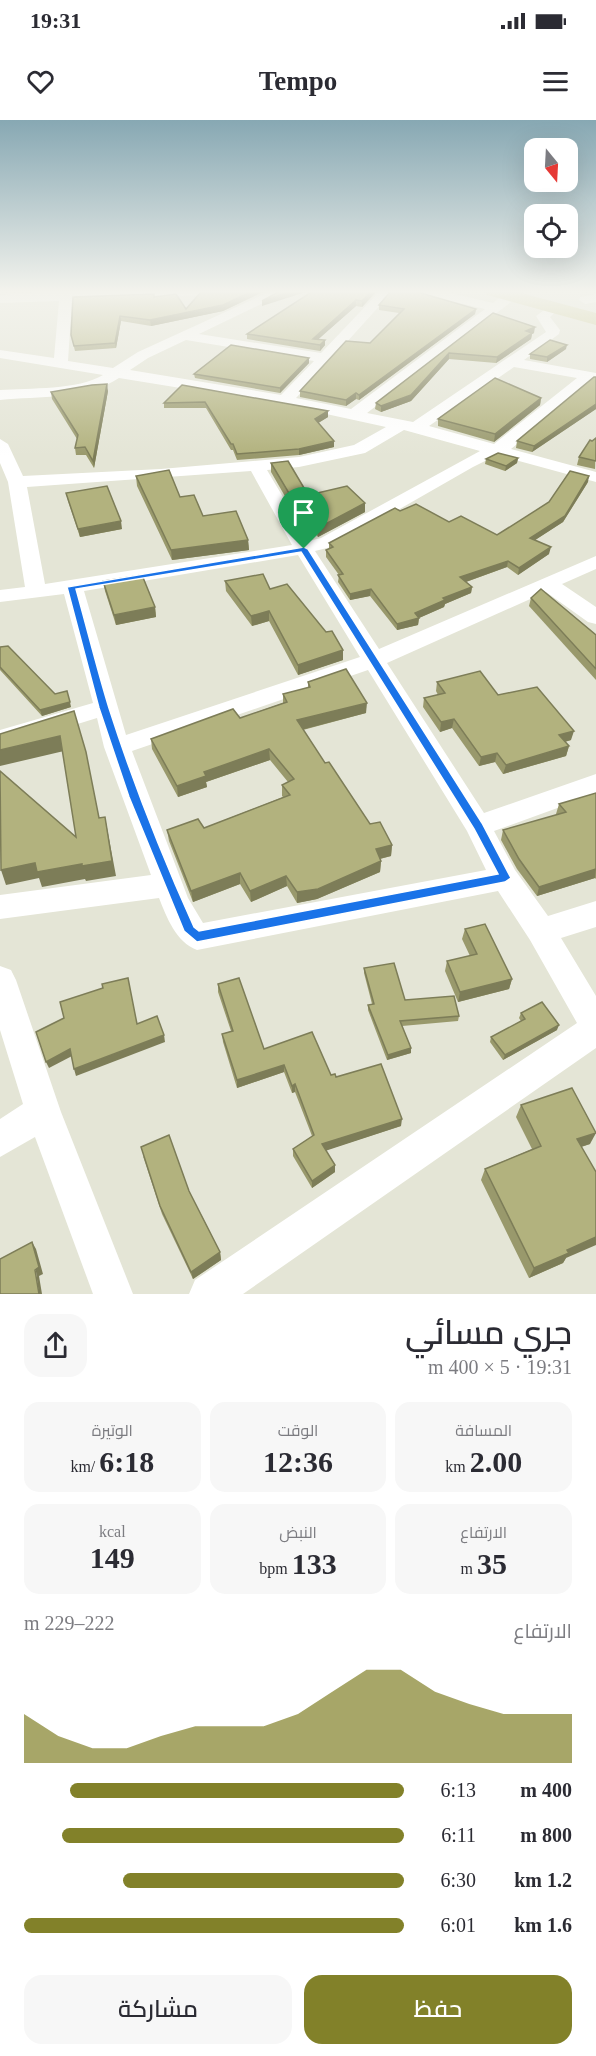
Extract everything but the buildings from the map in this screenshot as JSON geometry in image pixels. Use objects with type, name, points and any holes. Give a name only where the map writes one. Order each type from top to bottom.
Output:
[{"type":"street","points":[[61,362],[62,346]]},
{"type":"street","points":[[0,395],[90,387],[106,381],[135,360],[164,346]]},
{"type":"street","points":[[246,346],[324,358]]},
{"type":"street","points":[[285,400],[335,346]]},
{"type":"street","points":[[354,415],[440,346]]},
{"type":"street","points":[[10,476],[256,467],[346,454],[409,427],[535,346]]},
{"type":"street","points":[[0,354],[61,362],[285,400],[409,427],[596,477]]},
{"type":"street","points":[[511,362],[592,377]]},
{"type":"street","points":[[0,596],[72,587],[304,549],[328,542],[416,491],[510,442],[592,377]]},
{"type":"street","points":[[0,444],[10,476],[36,591]]},
{"type":"street","points":[[209,1294],[596,1028],[541,931],[505,878],[478,826],[304,549],[256,467]]},
{"type":"street","points":[[117,747],[374,660],[596,562]]},
{"type":"street","points":[[549,584],[596,617]]},
{"type":"street","points":[[72,587],[104,708],[117,747],[169,885],[190,931],[197,937],[505,878]]},
{"type":"street","points":[[0,739],[104,708]]},
{"type":"street","points":[[478,826],[596,784]]},
{"type":"street","points":[[0,908],[169,885]]},
{"type":"street","points":[[541,931],[596,914]]},
{"type":"street","points":[[0,980],[43,1112],[113,1294]]},
{"type":"street","points":[[0,1139],[43,1112]]},
{"type":"route","points":[[304,549],[478,826],[505,878],[197,937],[190,931],[169,885],[117,747],[104,708],[72,587],[304,549]]}]
